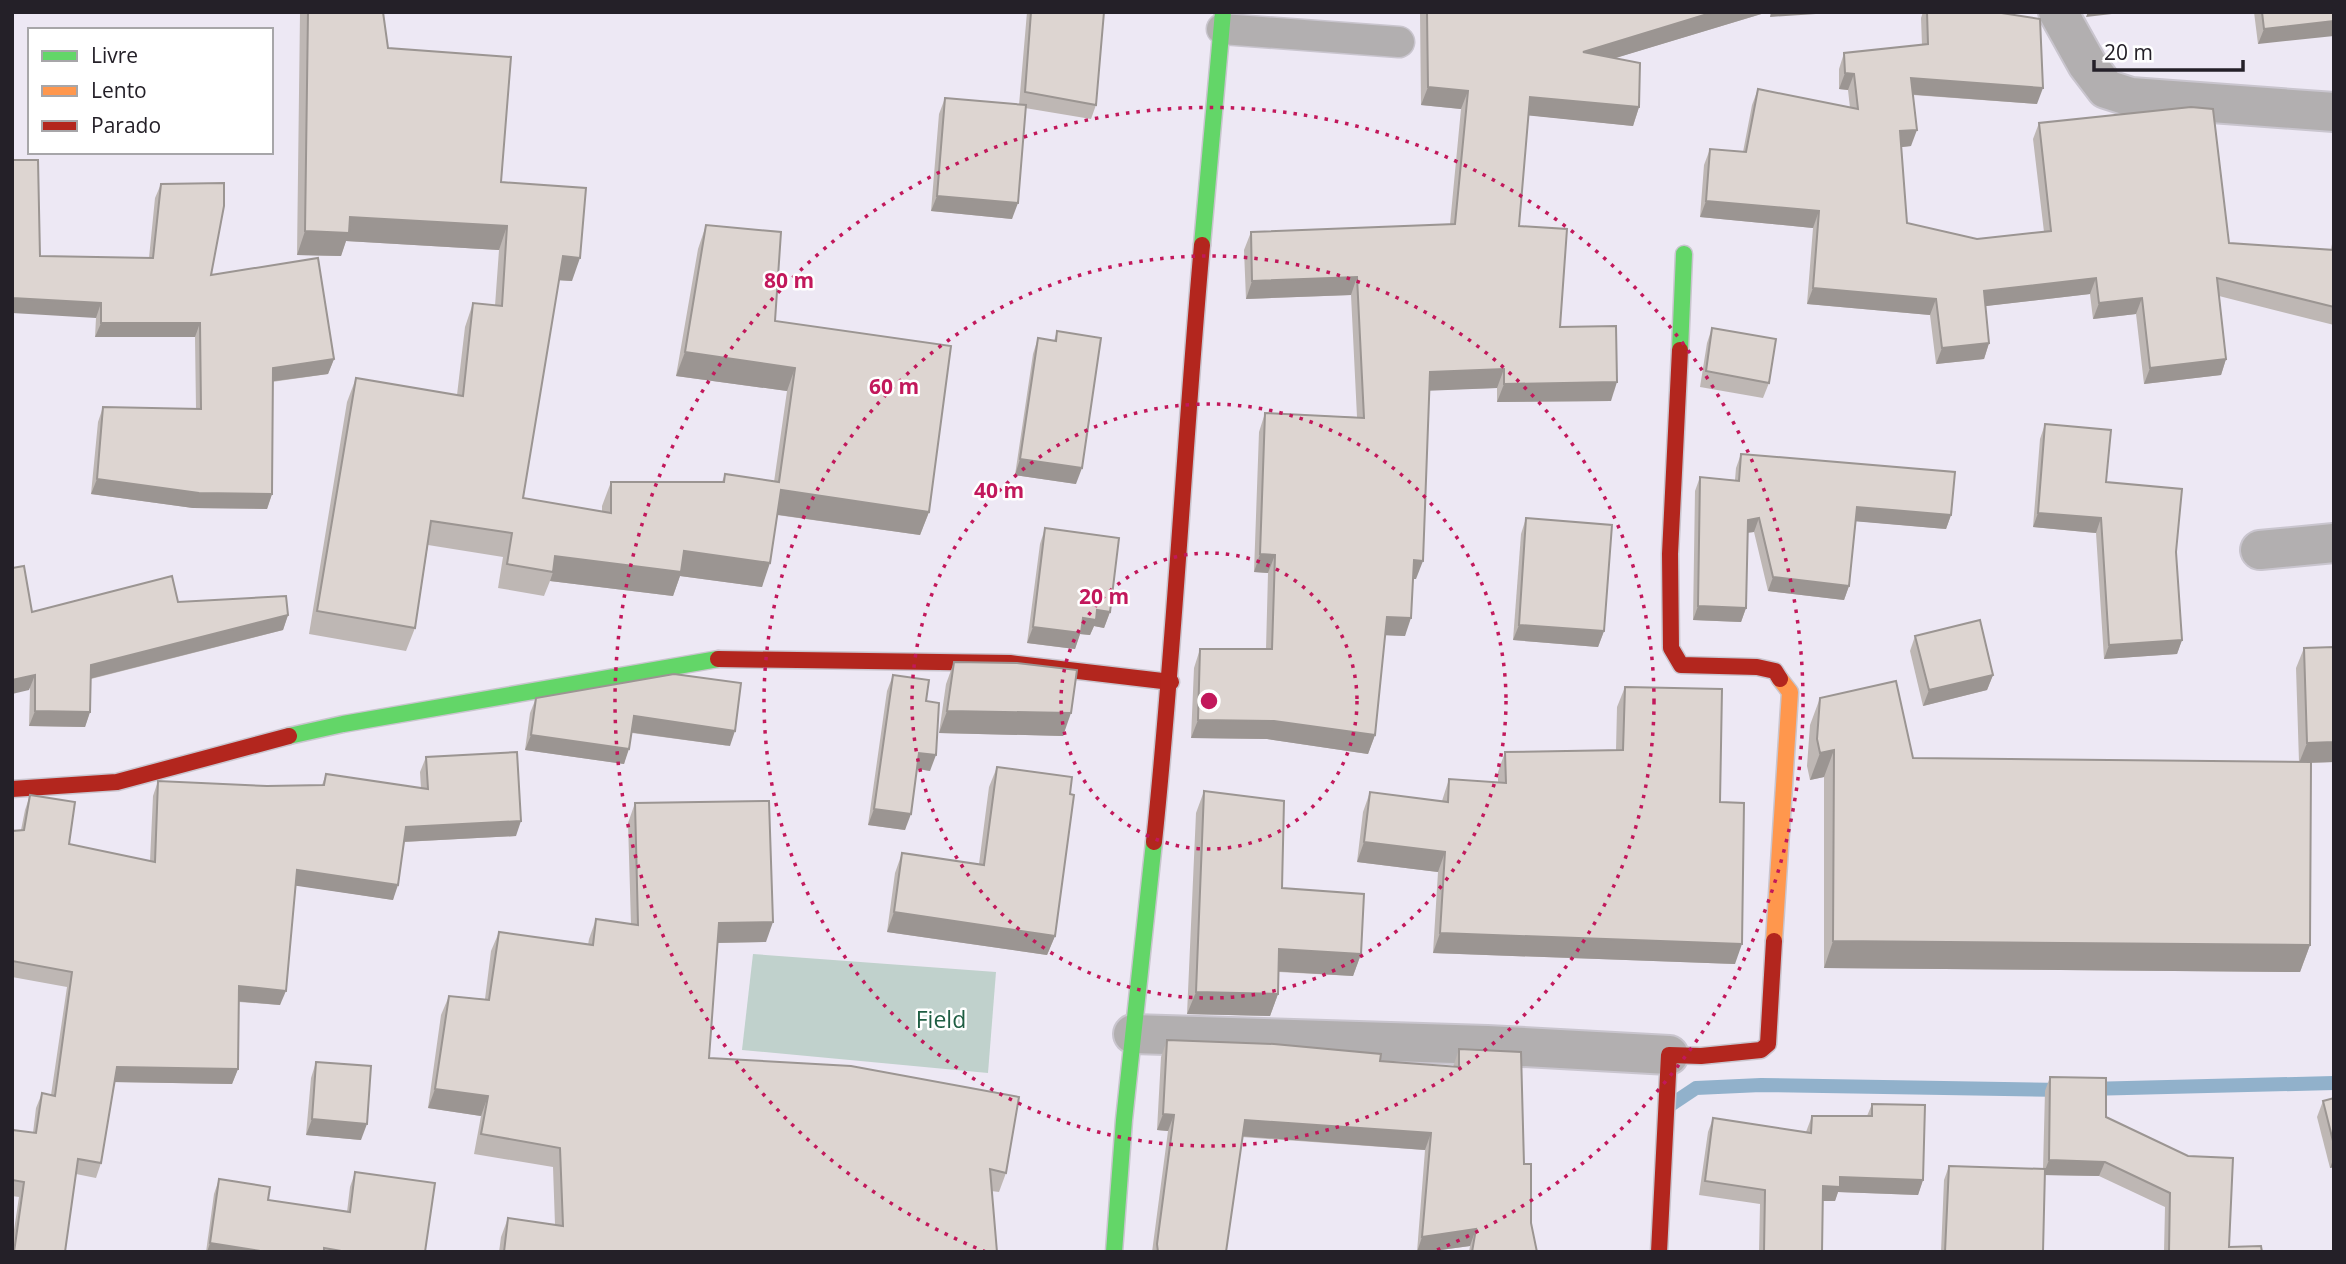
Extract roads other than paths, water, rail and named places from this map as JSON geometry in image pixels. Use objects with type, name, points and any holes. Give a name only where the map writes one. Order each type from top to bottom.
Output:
[{"type":"street","points":[[2058,12],[2087,64],[2106,89],[2131,97],[2334,112]]},
{"type":"street","points":[[1114,1252],[1133,1034],[1171,682],[1186,422],[1222,21]]},
{"type":"street","points":[[1133,1034],[1487,1045],[1700,1056],[1760,1050],[1768,1044],[1790,692],[1775,671],[1757,667],[1681,665],[1671,648],[1670,554],[1684,254]]},
{"type":"street","points":[[2260,550],[2334,543]]},
{"type":"street","points":[[12,789],[117,782],[221,751],[343,724],[714,659],[1010,663],[1171,682]]},
{"type":"street","points":[[1659,1252],[1669,1055]]},
{"type":"lane","points":[[1222,21],[1399,42]]},
{"type":"waterway","points":[[2087,1089],[2334,1083]]},
{"type":"waterway","points":[[1672,1104],[1696,1088],[1761,1085],[2063,1090]]},
{"type":"park label","name":"Field","points":[[941,1019]]}]
